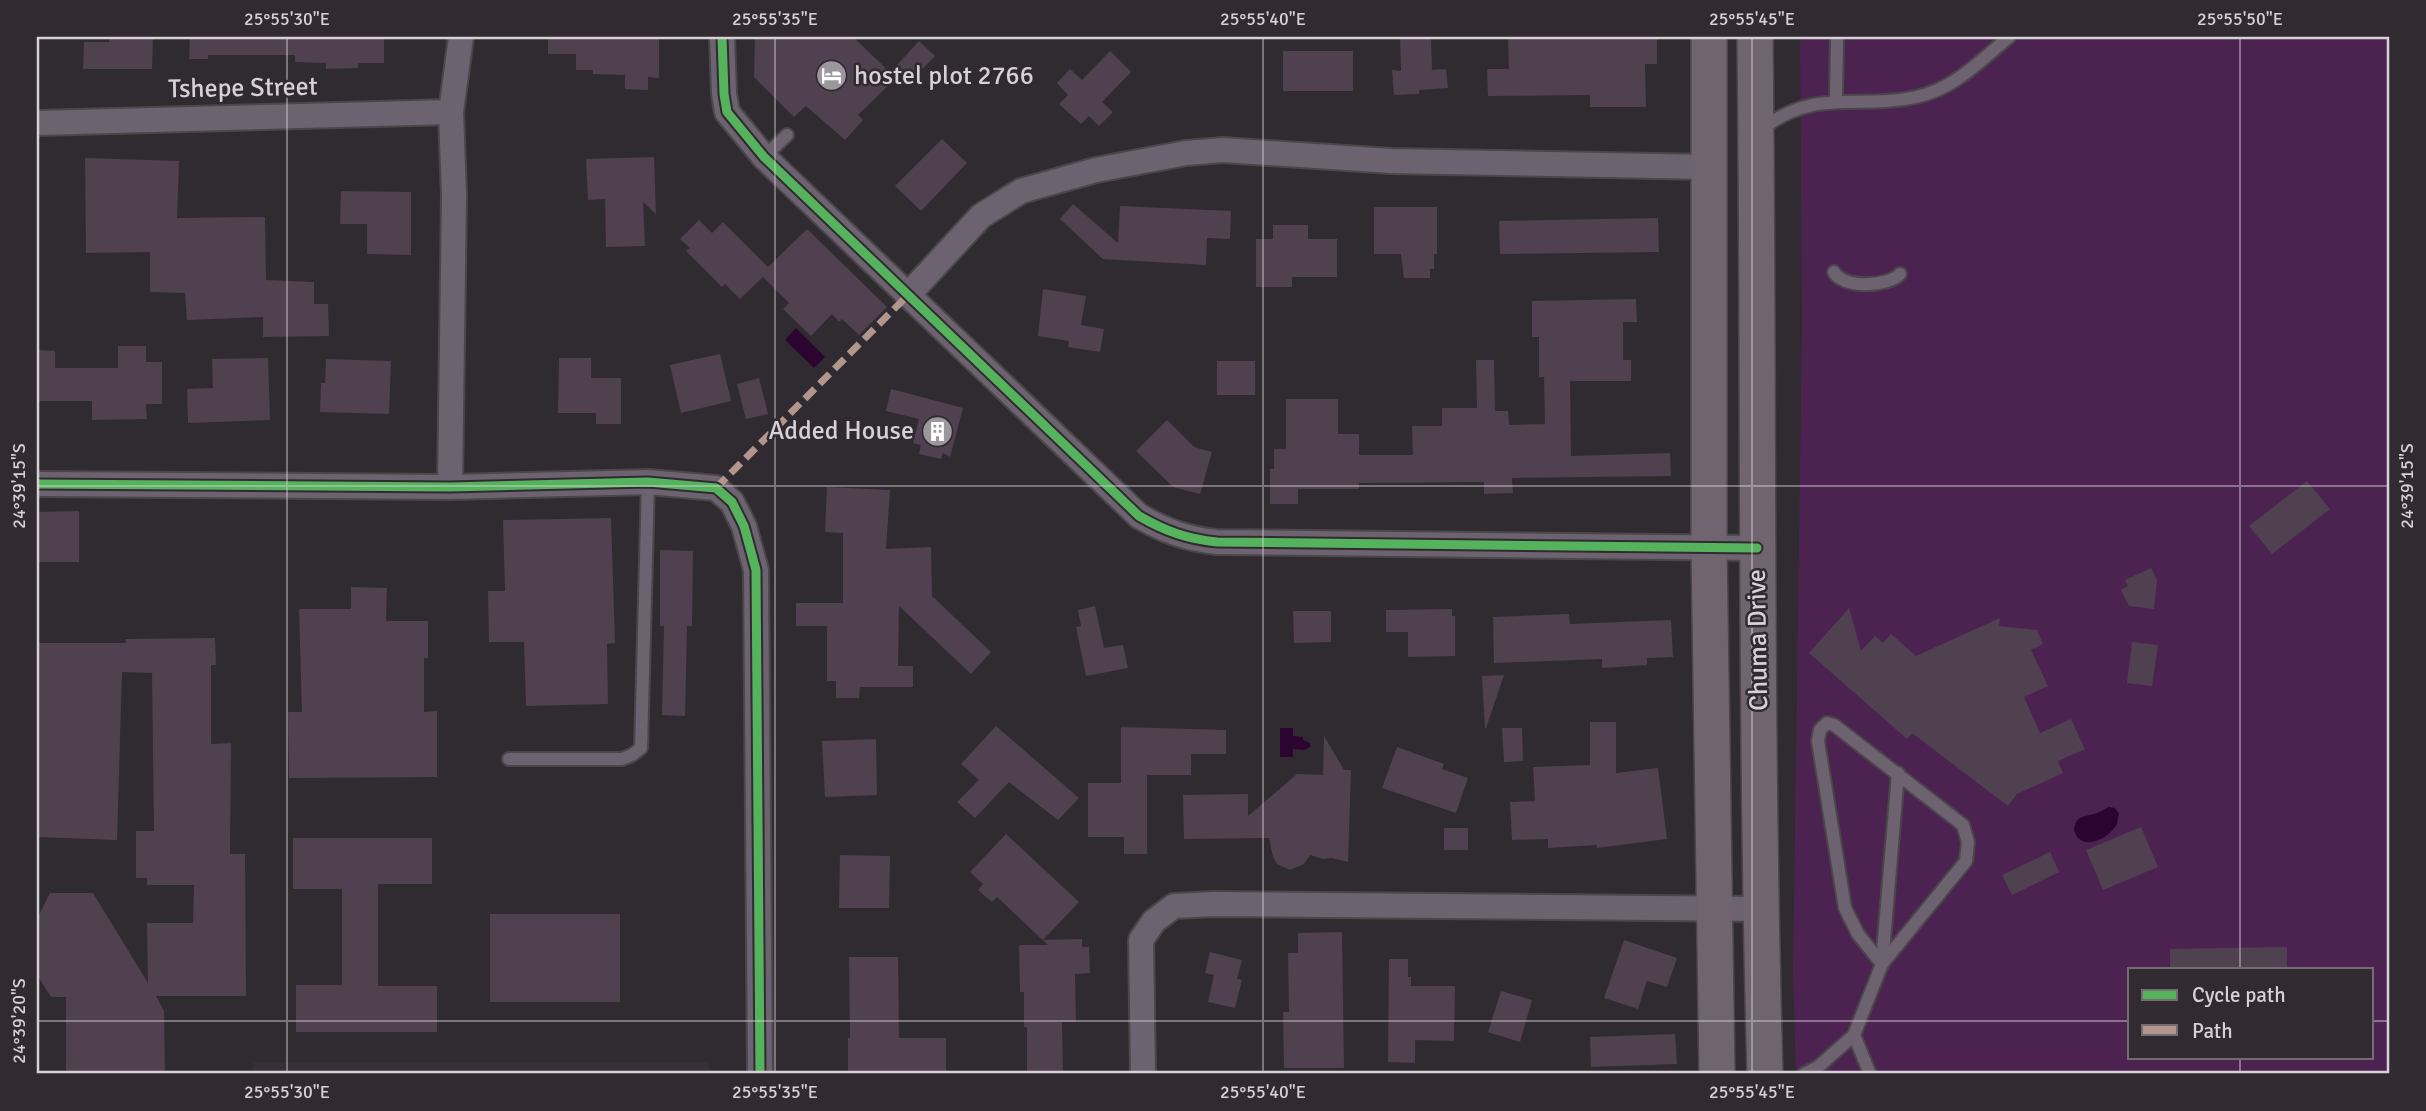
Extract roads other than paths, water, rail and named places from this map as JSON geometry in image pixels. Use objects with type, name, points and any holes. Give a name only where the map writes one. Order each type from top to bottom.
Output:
[{"type":"main road","name":"Chuma Drive","points":[[1709,37],[1709,548],[1717,1074]]},
{"type":"main road","name":"Chuma Drive","points":[[1755,37],[1760,909],[1765,1074]]},
{"type":"street","points":[[450,487],[454,196],[452,112],[461,37]]},
{"type":"street","points":[[722,37],[727,112],[764,158],[1139,516],[1166,531],[1193,540],[1217,542],[1757,548]]},
{"type":"street","name":"Tshepe Street","points":[[37,123],[452,112]]},
{"type":"street","points":[[908,295],[981,216],[1021,191],[1096,170],[1186,153],[1223,150],[1391,161],[1709,167]]},
{"type":"street","points":[[37,484],[450,487],[648,482],[716,488],[732,502],[744,526],[756,570],[760,1074]]},
{"type":"street","points":[[1143,1074],[1141,940],[1154,921],[1174,906],[1214,904],[1760,909]]},
{"type":"lane","points":[[1836,101],[1838,37]]},
{"type":"lane","points":[[1756,133],[1775,119],[1795,110],[1836,101],[1887,102],[1919,97],[1958,81],[2009,37]]},
{"type":"lane","points":[[764,158],[787,135]]},
{"type":"lane","points":[[1834,272],[1838,279],[1847,283],[1885,283],[1900,274]]},
{"type":"lane","points":[[509,759],[622,759],[641,748],[648,482]]},
{"type":"lane","points":[[1823,724],[1834,724],[1964,825],[1967,834],[1966,861],[1882,964],[1858,934],[1845,908],[1818,741],[1823,724]]},
{"type":"lane","points":[[1804,1074],[1818,1067],[1854,1035],[1882,964],[1898,773]]},
{"type":"lane","points":[[1854,1035],[1870,1074]]},
{"type":"place","name":"hostel plot 2766","points":[[831,76]]},
{"type":"place","name":"Added House","points":[[937,431]]}]
